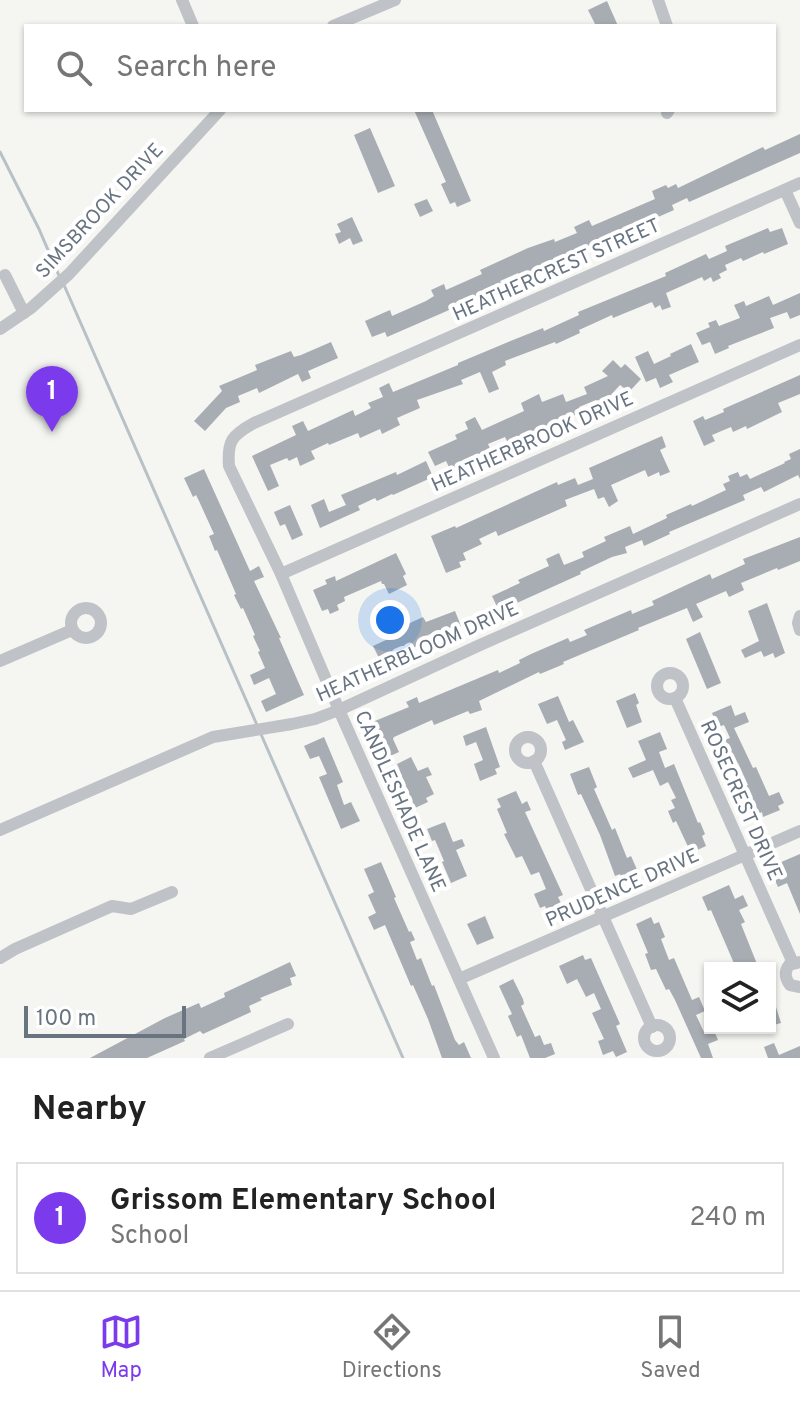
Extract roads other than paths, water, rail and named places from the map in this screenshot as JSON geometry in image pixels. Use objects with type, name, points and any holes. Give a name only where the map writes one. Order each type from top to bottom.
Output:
[{"type":"street","points":[[182,0],[192,24]]},
{"type":"street","points":[[338,24],[395,0]]},
{"type":"street","points":[[658,0],[666,24]]},
{"type":"street","name":"SIMSBROOK DRIVE","points":[[0,329],[24,313],[69,274],[218,112]]},
{"type":"street","name":"HEATHERCREST STREET","points":[[328,390],[800,183]]},
{"type":"street","points":[[785,190],[800,223]]},
{"type":"street","points":[[5,275],[24,313]]},
{"type":"street","name":"HEATHERBROOK DRIVE","points":[[281,574],[800,345]]},
{"type":"street","name":"CANDLESHADE LANE","points":[[328,390],[237,432],[227,448],[229,466],[281,574],[494,1058]]},
{"type":"street","name":"HEATHERBLOOM DRIVE","points":[[0,830],[213,737],[315,719],[339,710],[800,504]]},
{"type":"street","points":[[800,616],[800,630]]},
{"type":"street","points":[[0,661],[72,630]]},
{"type":"street","name":"ROSECREST DRIVE","points":[[675,698],[796,962],[787,969],[786,978],[790,985],[800,987]]},
{"type":"street","points":[[534,761],[652,1027]]},
{"type":"street","name":"PRUDENCE DRIVE","points":[[459,979],[800,831]]},
{"type":"street","points":[[0,958],[112,906],[131,909],[172,892]]},
{"type":"street","points":[[214,1057],[288,1024]]},
{"type":"waterway","points":[[0,152],[60,278]]},
{"type":"waterway","points":[[64,285],[257,725]]},
{"type":"waterway","points":[[260,732],[403,1058]]},
{"type":"place","name":"Grissom Elementary School","points":[[52,432]]}]
